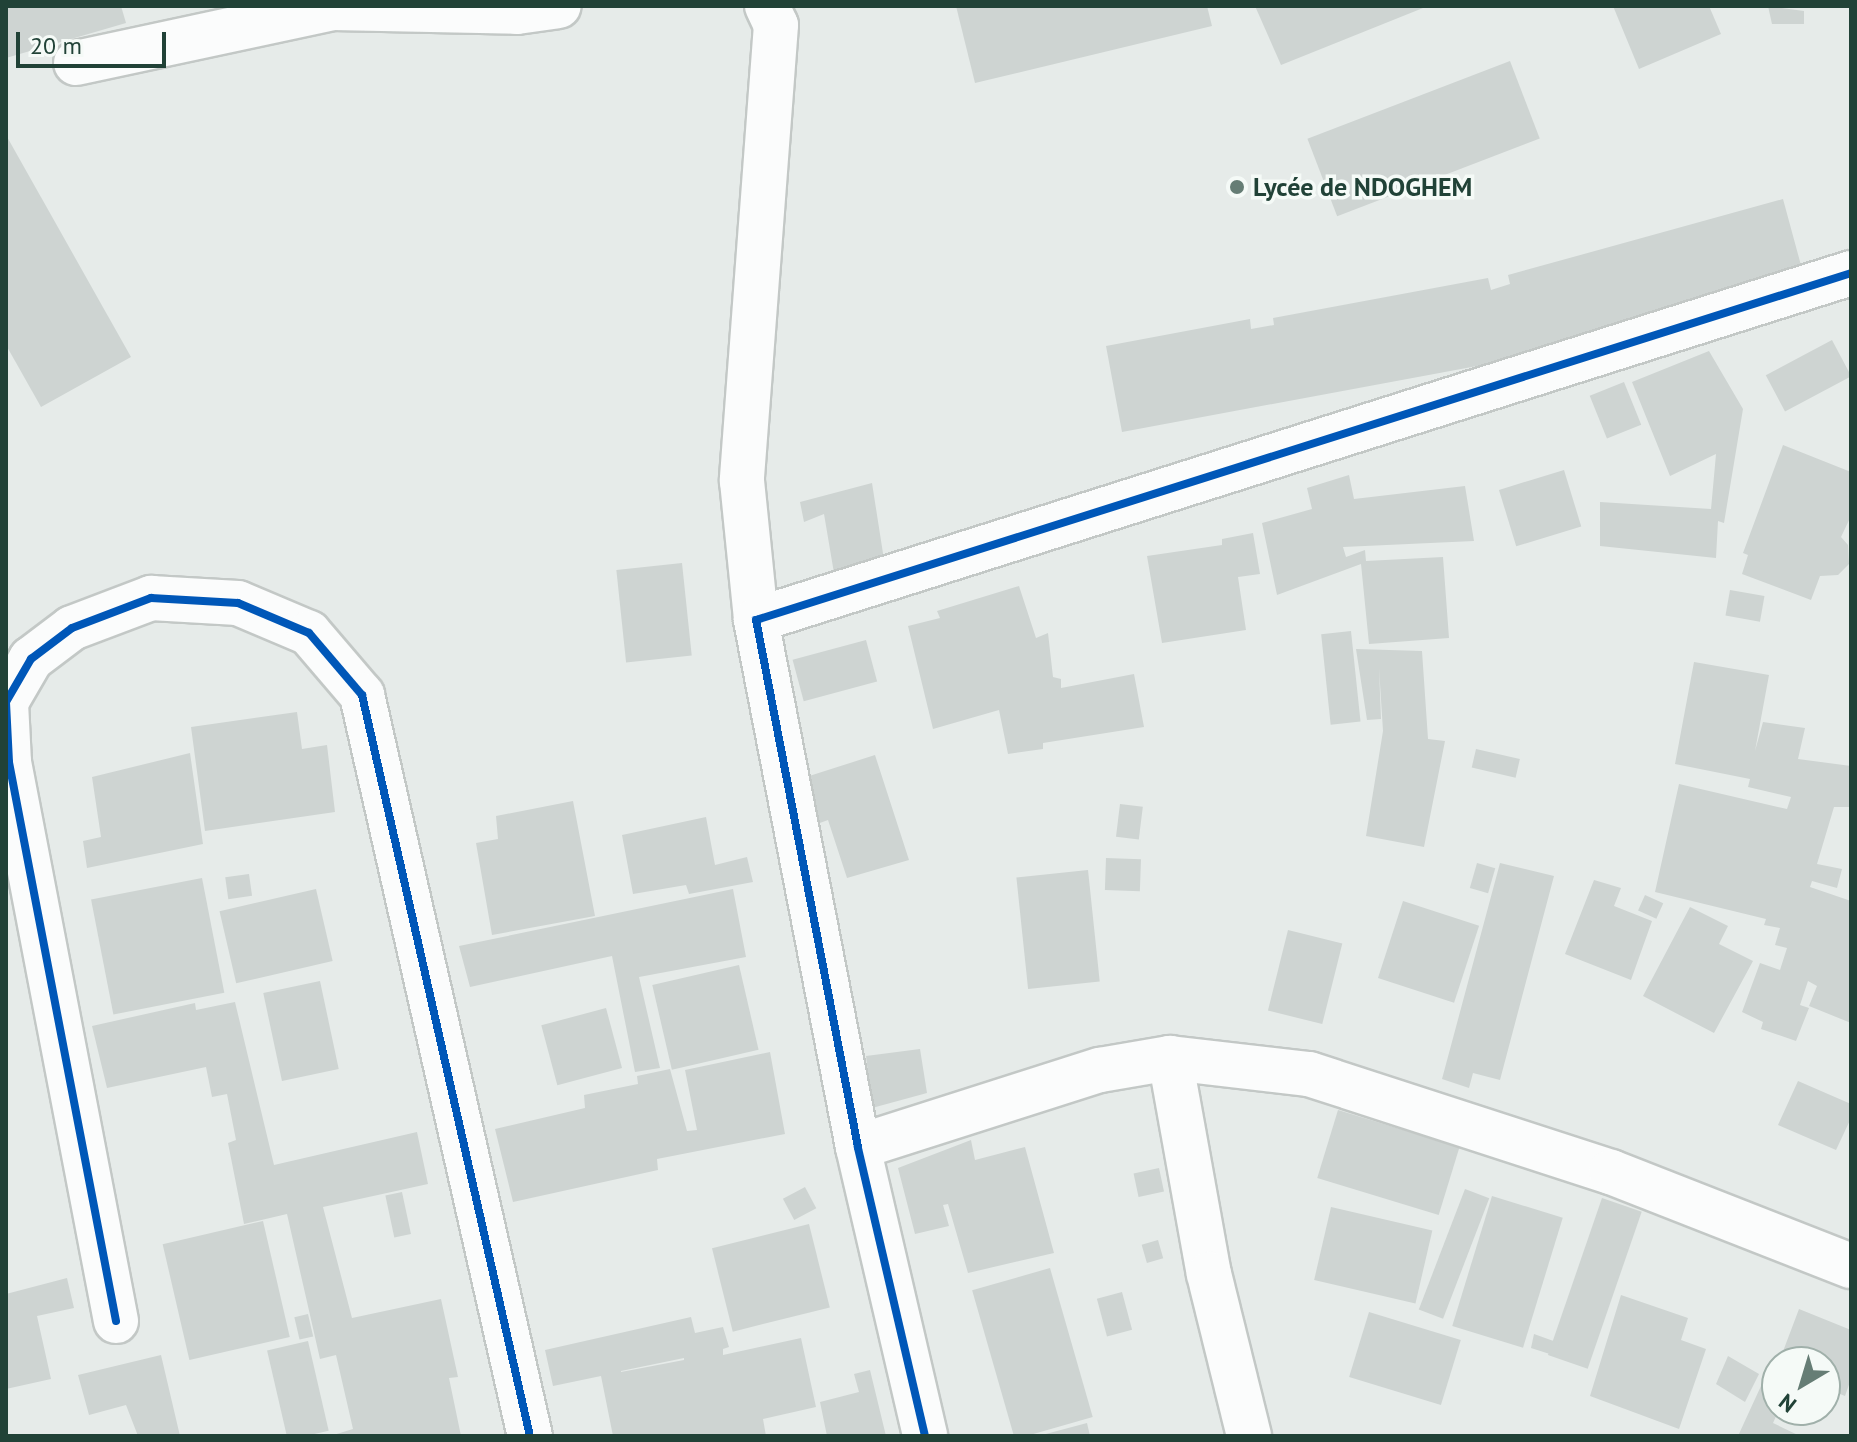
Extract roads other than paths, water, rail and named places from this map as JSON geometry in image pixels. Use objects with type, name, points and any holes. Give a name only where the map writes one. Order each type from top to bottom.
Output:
[{"type":"street","points":[[76,63],[333,8],[502,12],[559,6]]},
{"type":"street","points":[[767,6],[776,25],[742,481],[756,620],[858,1147],[925,1436]]},
{"type":"street","points":[[756,620],[1851,273]]},
{"type":"street","points":[[116,1321],[9,762],[6,702],[31,659],[72,628],[151,598],[238,603],[309,633],[362,695],[530,1436]]},
{"type":"street","points":[[858,1147],[1100,1070],[1170,1058],[1309,1074],[1611,1172],[1848,1255]]},
{"type":"street","points":[[1170,1058],[1209,1274],[1249,1436]]},
{"type":"place","name":"Lycée de NDOGHEM","points":[[1237,187]]}]
